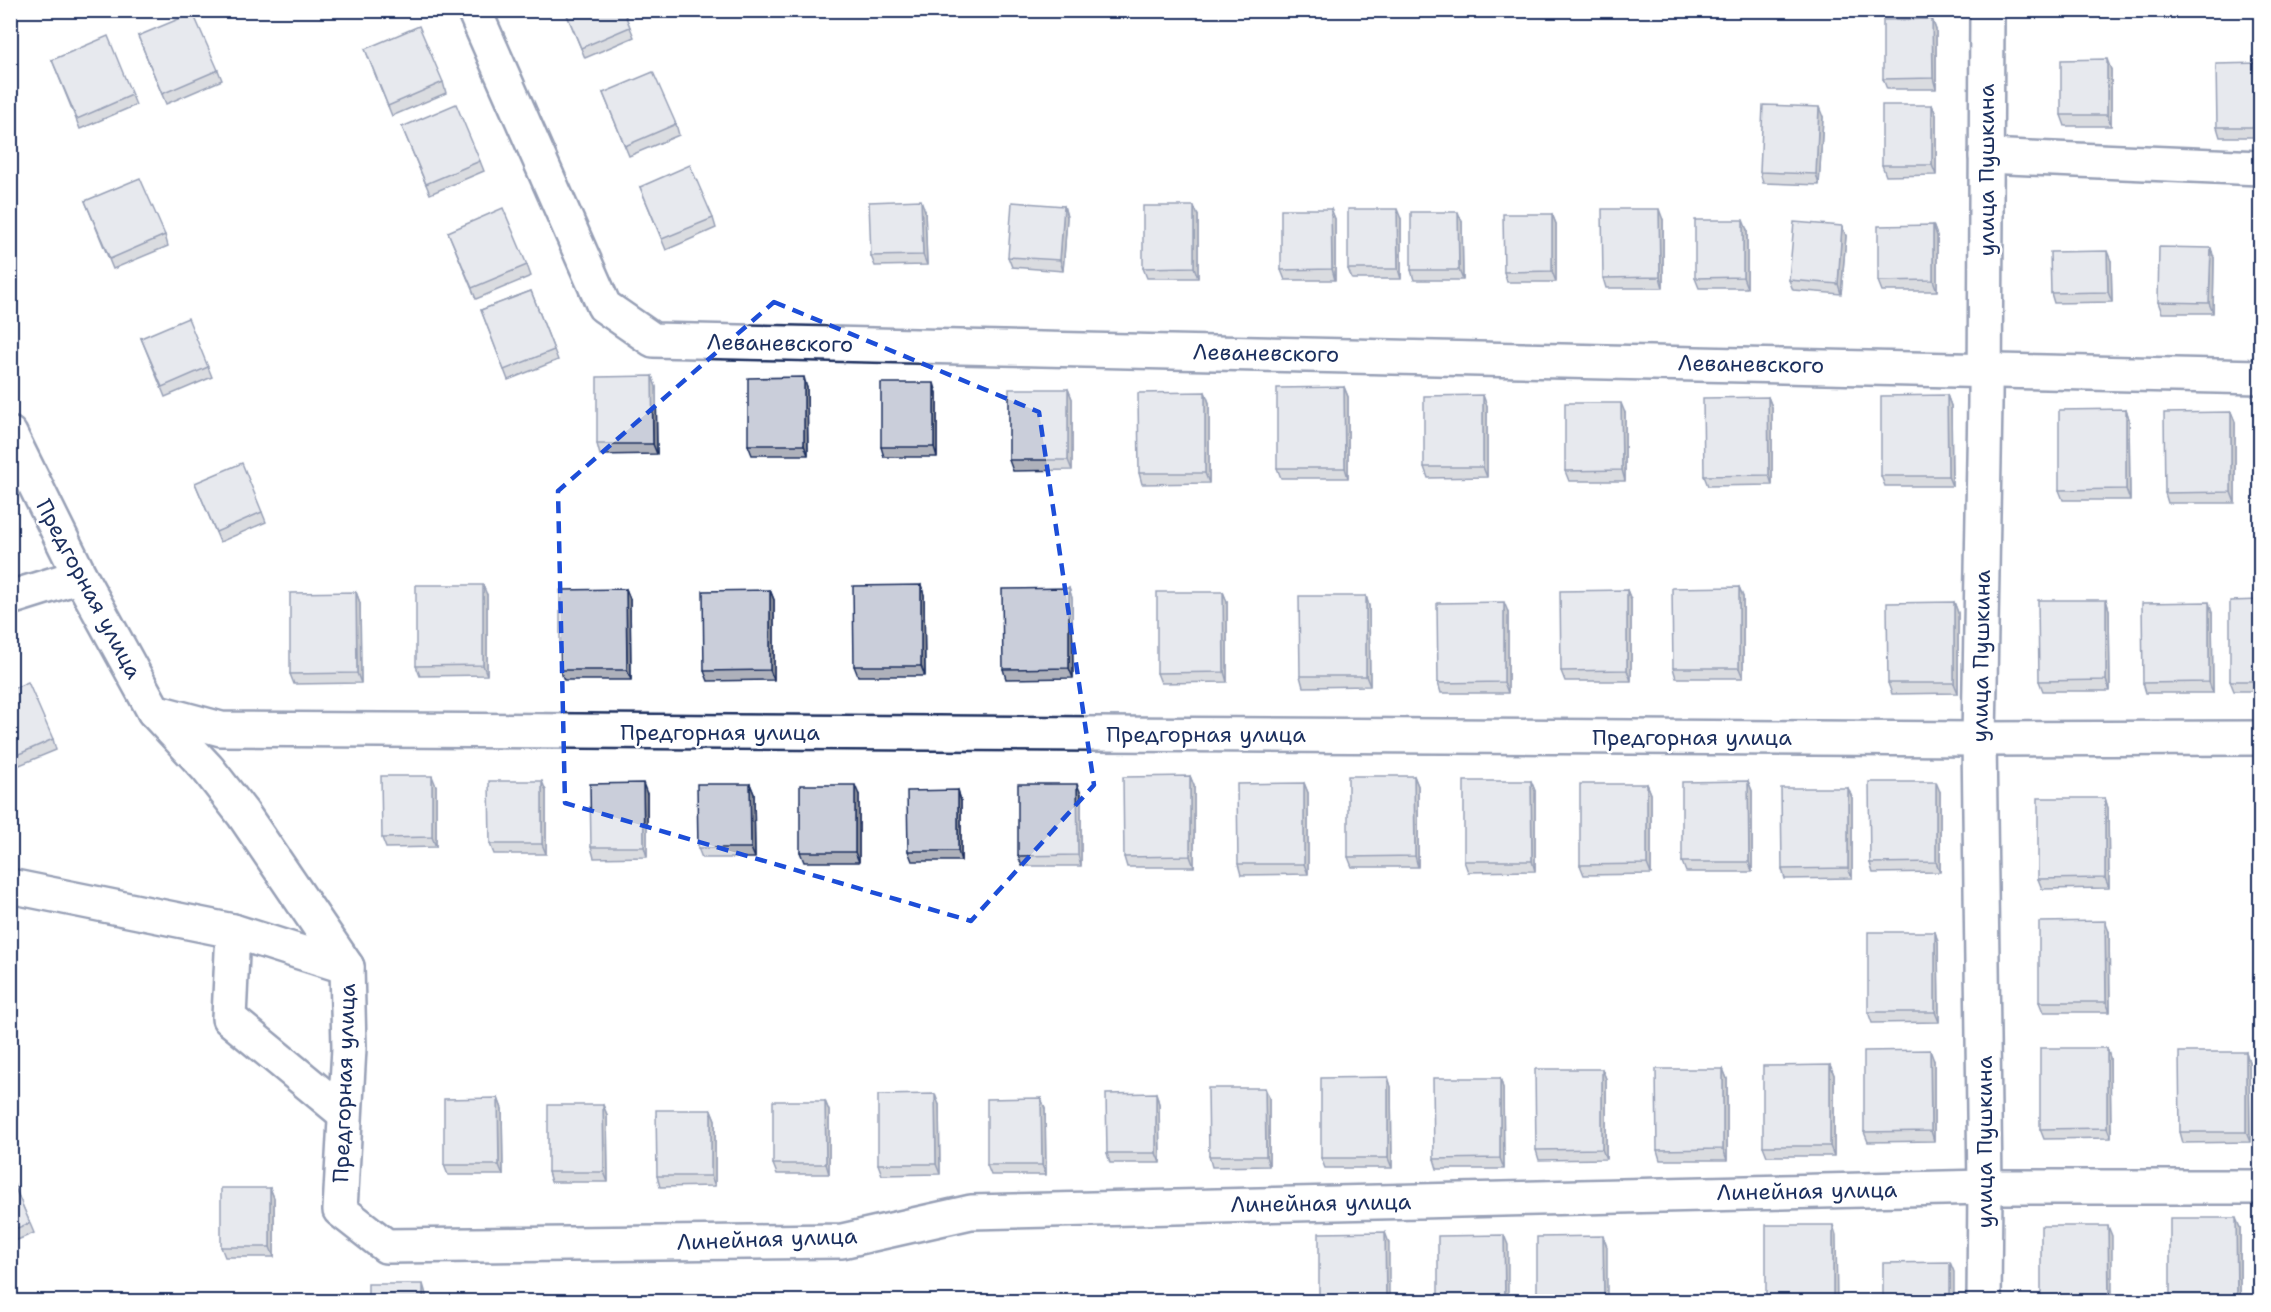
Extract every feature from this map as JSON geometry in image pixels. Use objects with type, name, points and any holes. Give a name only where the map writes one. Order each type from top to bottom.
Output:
[{"type":"street","name":"Леваневского","points":[[474,10],[604,306],[653,340],[2260,377]]},
{"type":"street","name":"улица Пушкина","points":[[1984,1302],[1985,1187],[1979,739],[1986,10]]},
{"type":"street","points":[[1986,156],[2260,168]]},
{"type":"street","name":"Предгорная улица","points":[[10,434],[80,576],[154,711],[208,769],[243,814],[347,967],[349,1048],[340,1210],[386,1246]]},
{"type":"street","points":[[10,598],[80,576]]},
{"type":"street","name":"Предгорная улица","points":[[154,711],[221,729],[1979,739],[2260,738]]},
{"type":"street","points":[[10,886],[233,931],[347,967]]},
{"type":"street","points":[[233,931],[229,1018],[345,1113]]},
{"type":"street","name":"Линейная улица","points":[[386,1246],[842,1241],[971,1212],[1985,1187],[2260,1186]]},
{"type":"highlighted area","points":[[774,302],[1039,412],[1094,785],[971,921],[565,803],[558,491]]},
{"type":"building","points":[[565,10],[623,10],[630,27],[581,48]]},
{"type":"building","points":[[193,13],[218,70],[162,94],[138,36]]},
{"type":"building","points":[[1932,19],[1933,78],[1883,79],[1883,20]]},
{"type":"building","points":[[419,26],[443,82],[388,106],[365,49]]},
{"type":"building","points":[[108,36],[132,95],[77,119],[52,60]]},
{"type":"building","points":[[2107,59],[2107,115],[2061,115],[2061,60]]},
{"type":"building","points":[[2260,63],[2260,127],[2217,127],[2216,64]]},
{"type":"building","points":[[653,72],[676,124],[625,146],[603,93]]},
{"type":"building","points":[[456,104],[480,161],[426,184],[402,127]]},
{"type":"building","points":[[1763,105],[1819,107],[1816,174],[1760,172]]},
{"type":"building","points":[[1882,105],[1932,105],[1932,165],[1882,165]]},
{"type":"building","points":[[690,165],[713,218],[662,239],[640,187]]},
{"type":"building","points":[[140,178],[165,235],[110,259],[85,201]]},
{"type":"building","points":[[921,200],[923,255],[871,256],[869,202]]},
{"type":"building","points":[[1012,202],[1064,206],[1060,260],[1008,257]]},
{"type":"building","points":[[1143,206],[1194,206],[1194,267],[1143,268]]},
{"type":"building","points":[[503,208],[527,265],[472,288],[448,232]]},
{"type":"building","points":[[1281,209],[1331,209],[1332,269],[1281,270]]},
{"type":"building","points":[[1348,209],[1397,209],[1398,269],[1348,269]]},
{"type":"building","points":[[1602,209],[1659,209],[1660,277],[1603,278]]},
{"type":"building","points":[[1411,212],[1458,212],[1459,270],[1411,270]]},
{"type":"building","points":[[1503,214],[1552,214],[1552,271],[1504,272]]},
{"type":"building","points":[[1695,220],[1743,220],[1743,277],[1695,278]]},
{"type":"building","points":[[1794,222],[1842,226],[1838,284],[1789,280]]},
{"type":"building","points":[[1933,225],[1933,280],[1878,281],[1878,226]]},
{"type":"building","points":[[2159,247],[2211,248],[2209,303],[2158,302]]},
{"type":"building","points":[[2107,251],[2108,292],[2051,293],[2050,252]]},
{"type":"building","points":[[2255,251],[2260,251],[2260,301],[2254,301]]},
{"type":"building","points":[[531,291],[554,350],[504,370],[481,310]]},
{"type":"building","points":[[188,318],[208,367],[162,387],[141,338]]},
{"type":"building","points":[[652,376],[653,444],[597,444],[597,377]]},
{"type":"building","points":[[804,377],[804,445],[748,445],[748,378]]},
{"type":"building","points":[[881,383],[934,383],[934,447],[881,447]]},
{"type":"building","points":[[1344,387],[1345,468],[1277,468],[1277,388]]},
{"type":"building","points":[[1009,389],[1068,389],[1068,460],[1009,460]]},
{"type":"building","points":[[1205,392],[1205,473],[1139,473],[1138,393]]},
{"type":"building","points":[[1483,395],[1483,467],[1424,467],[1424,396]]},
{"type":"building","points":[[1947,395],[1948,476],[1881,476],[1881,396]]},
{"type":"building","points":[[1768,397],[1769,475],[1704,476],[1703,398]]},
{"type":"building","points":[[1565,403],[1621,403],[1622,470],[1565,471]]},
{"type":"building","points":[[2126,409],[2126,489],[2059,490],[2059,410]]},
{"type":"building","points":[[2231,412],[2231,492],[2165,493],[2164,413]]},
{"type":"building","points":[[242,463],[262,512],[216,532],[195,483]]},
{"type":"building","points":[[416,585],[483,585],[483,665],[416,666]]},
{"type":"building","points":[[921,585],[921,666],[854,666],[853,586]]},
{"type":"building","points":[[1739,587],[1739,668],[1673,668],[1672,588]]},
{"type":"building","points":[[1069,588],[1069,668],[1003,669],[1002,589]]},
{"type":"building","points":[[626,589],[627,670],[560,670],[560,590]]},
{"type":"building","points":[[770,590],[770,670],[704,671],[703,591]]},
{"type":"building","points":[[1627,590],[1627,670],[1561,671],[1560,591]]},
{"type":"building","points":[[356,592],[357,673],[290,674],[290,593]]},
{"type":"building","points":[[1157,592],[1223,592],[1224,672],[1157,673]]},
{"type":"building","points":[[1299,596],[1366,596],[1366,676],[1300,676]]},
{"type":"building","points":[[2038,600],[2106,600],[2106,680],[2039,681]]},
{"type":"building","points":[[2260,600],[2260,681],[2230,681],[2230,601]]},
{"type":"building","points":[[1504,602],[1504,682],[1438,683],[1437,603]]},
{"type":"building","points":[[1954,602],[1954,683],[1888,683],[1887,603]]},
{"type":"building","points":[[2209,602],[2209,682],[2143,683],[2142,603]]},
{"type":"building","points":[[28,682],[53,739],[10,758],[10,690]]},
{"type":"building","points":[[381,776],[432,776],[432,837],[382,838]]},
{"type":"building","points":[[1190,776],[1190,856],[1124,857],[1123,777]]},
{"type":"building","points":[[1348,776],[1414,776],[1415,856],[1348,857]]},
{"type":"building","points":[[489,781],[542,781],[542,844],[490,844]]},
{"type":"building","points":[[1464,781],[1531,781],[1532,861],[1464,861]]},
{"type":"building","points":[[1748,781],[1749,862],[1682,862],[1682,782]]},
{"type":"building","points":[[1869,782],[1936,782],[1936,862],[1870,863]]},
{"type":"building","points":[[643,783],[644,847],[591,847],[590,784]]},
{"type":"building","points":[[1304,783],[1304,864],[1238,864],[1237,784]]},
{"type":"building","points":[[697,784],[750,784],[751,848],[698,848]]},
{"type":"building","points":[[1018,784],[1077,784],[1078,855],[1018,856]]},
{"type":"building","points":[[1580,784],[1647,784],[1647,864],[1580,865]]},
{"type":"building","points":[[800,785],[855,785],[855,852],[800,852]]},
{"type":"building","points":[[1781,788],[1848,788],[1848,868],[1782,869]]},
{"type":"building","points":[[958,790],[958,851],[908,851],[907,791]]},
{"type":"building","points":[[2038,798],[2105,798],[2105,878],[2038,879]]},
{"type":"building","points":[[2105,921],[2106,1002],[2039,1002],[2039,922]]},
{"type":"building","points":[[1868,932],[1935,932],[1935,1012],[1868,1012]]},
{"type":"building","points":[[2040,1048],[2107,1048],[2107,1128],[2040,1129]]},
{"type":"building","points":[[1930,1050],[1931,1131],[1864,1132],[1864,1051]]},
{"type":"building","points":[[2179,1052],[2246,1052],[2246,1132],[2180,1132]]},
{"type":"building","points":[[1830,1065],[1830,1146],[1763,1146],[1763,1066]]},
{"type":"building","points":[[1535,1069],[1602,1069],[1602,1149],[1536,1150]]},
{"type":"building","points":[[1656,1069],[1723,1069],[1723,1149],[1657,1150]]},
{"type":"building","points":[[1388,1077],[1388,1158],[1321,1158],[1321,1078]]},
{"type":"building","points":[[1433,1078],[1500,1078],[1500,1158],[1434,1159]]},
{"type":"building","points":[[1208,1088],[1265,1088],[1266,1156],[1209,1156]]},
{"type":"building","points":[[1156,1093],[1156,1153],[1107,1153],[1106,1094]]},
{"type":"building","points":[[935,1094],[936,1164],[878,1164],[878,1095]]},
{"type":"building","points":[[498,1098],[499,1165],[444,1165],[444,1099]]},
{"type":"building","points":[[1041,1098],[1042,1165],[987,1165],[987,1099]]},
{"type":"building","points":[[773,1101],[825,1101],[826,1164],[773,1164]]},
{"type":"building","points":[[548,1105],[603,1105],[604,1172],[548,1172]]},
{"type":"building","points":[[656,1110],[711,1110],[711,1176],[657,1176]]},
{"type":"building","points":[[10,1176],[30,1223],[10,1231]]},
{"type":"building","points":[[221,1188],[270,1188],[270,1247],[221,1247]]},
{"type":"building","points":[[2170,1218],[2236,1218],[2237,1298],[2170,1299]]},
{"type":"building","points":[[1766,1225],[1833,1225],[1833,1302],[1766,1302]]},
{"type":"building","points":[[2041,1226],[2108,1226],[2109,1302],[2041,1302]]},
{"type":"building","points":[[1385,1232],[1386,1302],[1319,1302],[1319,1233]]},
{"type":"building","points":[[1504,1235],[1505,1302],[1438,1302],[1438,1236]]},
{"type":"building","points":[[1603,1236],[1604,1302],[1537,1302],[1537,1237]]},
{"type":"building","points":[[1950,1262],[1950,1302],[1883,1302],[1883,1263]]},
{"type":"building","points":[[368,1284],[423,1284],[423,1302],[368,1302]]}]
